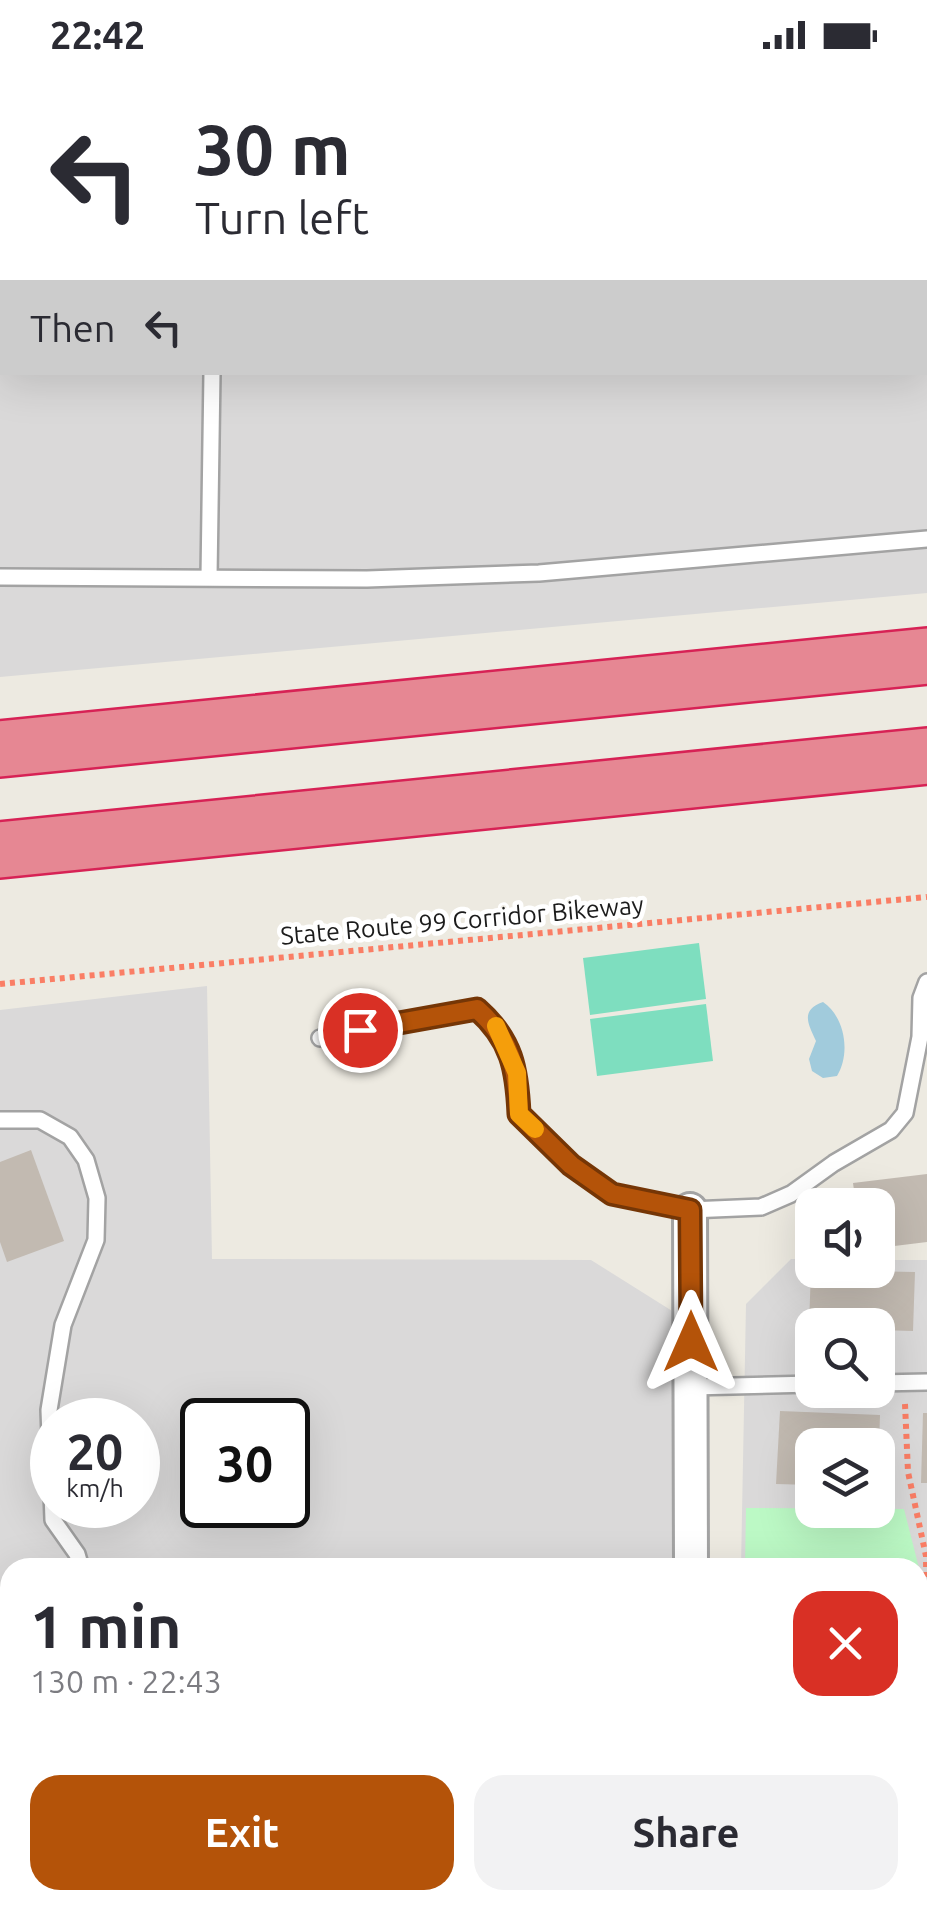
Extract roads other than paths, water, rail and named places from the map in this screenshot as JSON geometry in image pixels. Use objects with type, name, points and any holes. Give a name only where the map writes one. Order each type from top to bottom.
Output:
[{"type":"highway","points":[[0,749],[927,656]]},
{"type":"highway","points":[[0,850],[927,756]]},
{"type":"street","points":[[690,1210],[691,1558]]},
{"type":"lane","points":[[209,577],[212,375]]},
{"type":"lane","points":[[0,577],[366,580],[539,573],[927,539]]},
{"type":"lane","points":[[320,1038],[477,1009],[499,1029],[517,1073],[519,1114],[571,1165],[612,1194],[690,1210],[761,1207],[791,1194],[834,1163],[892,1130],[905,1112],[920,1037],[920,998],[927,982]]},
{"type":"lane","points":[[0,1120],[40,1120],[70,1137],[86,1160],[97,1198],[96,1240],[63,1325],[49,1410],[53,1520],[78,1558]]},
{"type":"lane","points":[[895,1383],[927,1382]]},
{"type":"lane","points":[[691,1387],[795,1384]]},
{"type":"water","points":[[823,1002],[841,1026],[845,1046],[837,1076],[823,1078],[812,1071],[809,1059],[816,1041],[808,1018],[811,1009]]}]
